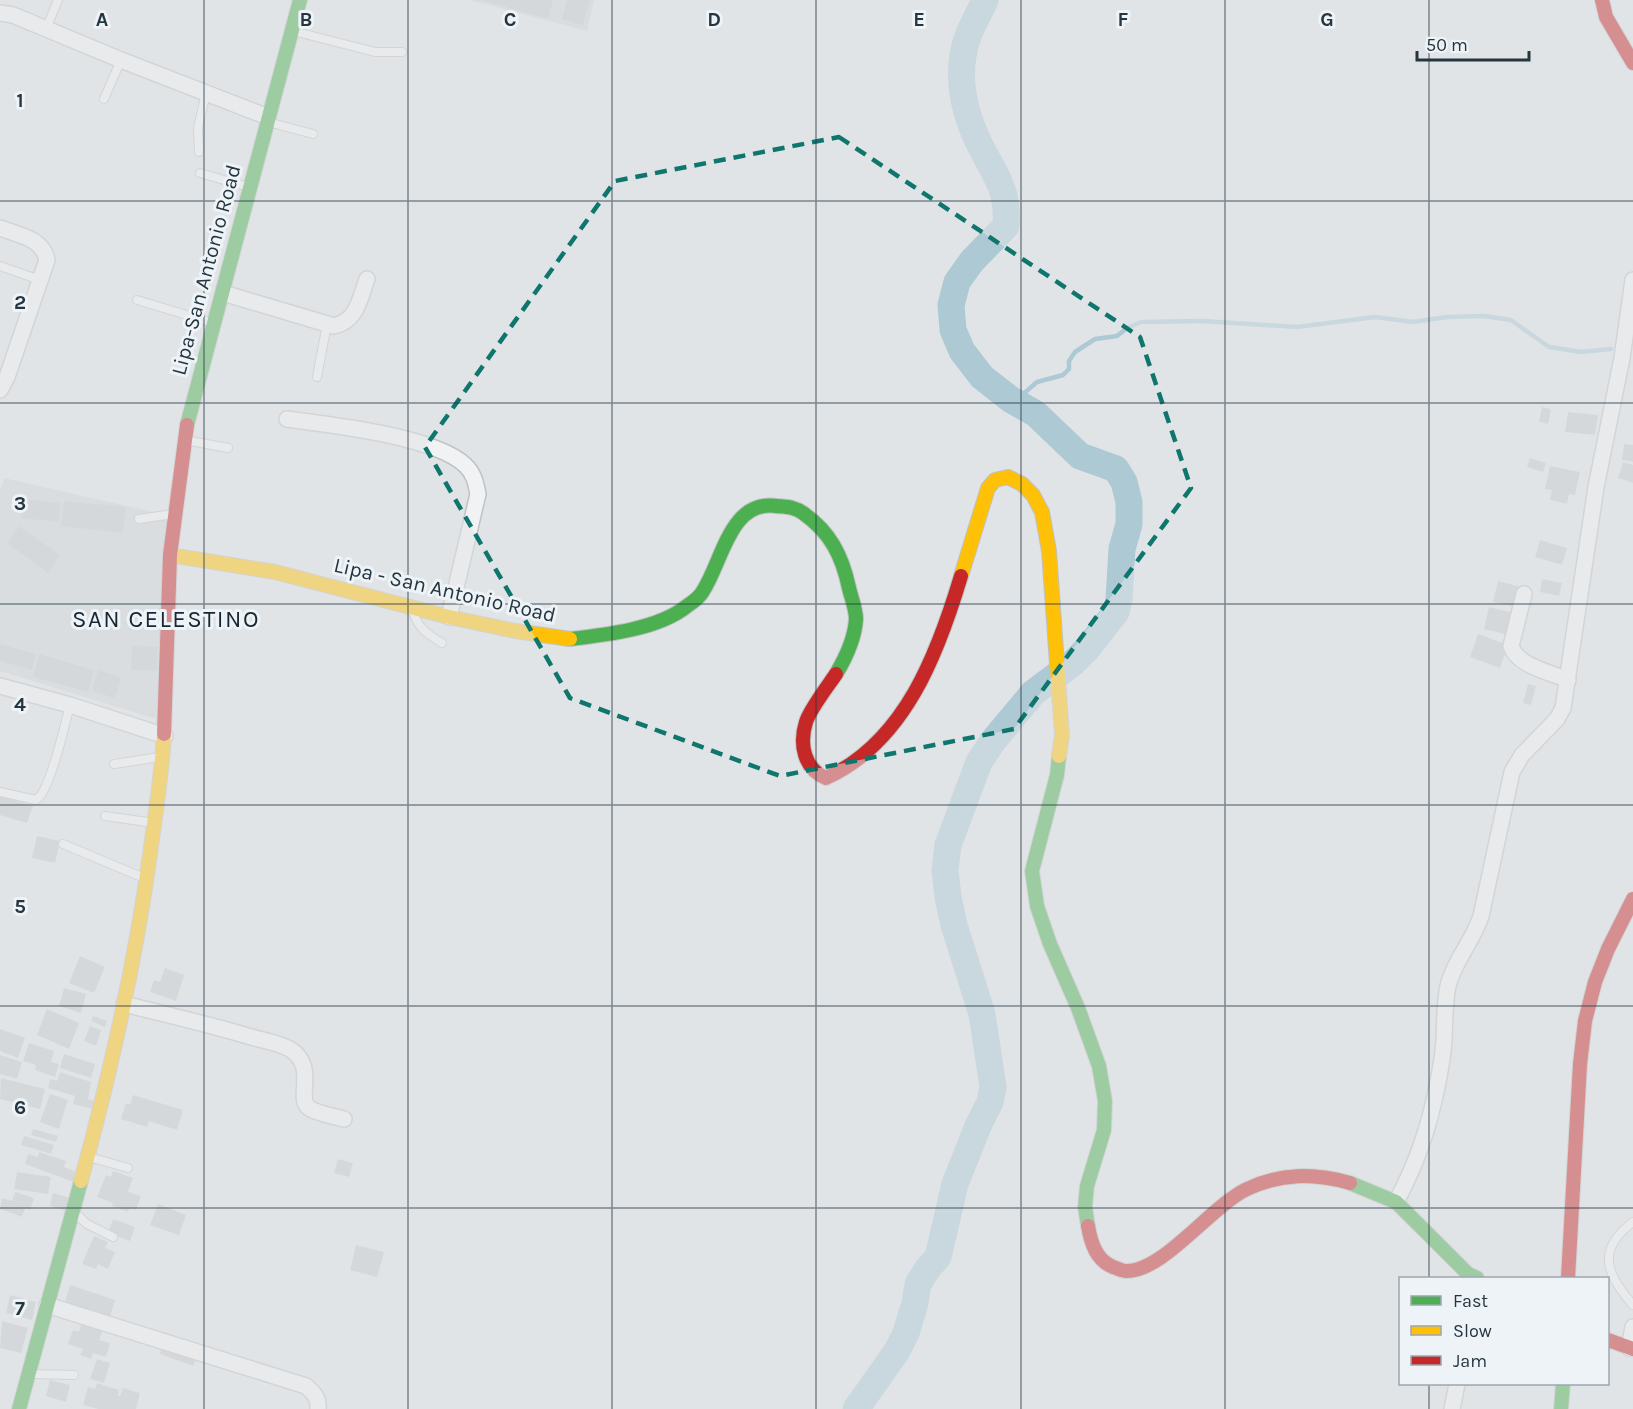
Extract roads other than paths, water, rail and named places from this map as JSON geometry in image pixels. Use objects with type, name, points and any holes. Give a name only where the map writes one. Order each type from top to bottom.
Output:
[{"type":"street","name":"Lipa-San Antonio Road","points":[[21,1408],[28,1374],[88,1157],[124,1004],[147,879],[165,736],[170,555],[184,440],[300,0]]},
{"type":"street","points":[[1602,0],[1606,16],[1633,63]]},
{"type":"street","points":[[0,13],[13,15],[267,119]]},
{"type":"street","points":[[0,228],[39,243],[45,251],[46,260],[7,377],[0,390]]},
{"type":"street","points":[[223,293],[334,326],[351,319],[368,279]]},
{"type":"street","points":[[1396,1202],[1413,1171],[1424,1143],[1442,1059],[1448,989],[1452,971],[1481,916],[1512,772],[1522,755],[1557,719],[1563,708],[1596,487],[1622,358],[1633,280]]},
{"type":"street","points":[[287,419],[405,439],[450,454],[467,466],[476,481],[478,494],[449,617]]},
{"type":"street","name":"Lipa - San Antonio Road","points":[[170,555],[275,573],[449,617],[567,639],[613,634],[664,620],[685,608],[702,593],[731,531],[741,517],[753,508],[773,505],[796,508],[820,525],[835,546],[846,573],[856,618],[852,638],[841,666],[806,721],[803,743],[807,763],[816,774],[826,778],[842,771],[891,728],[920,685],[943,634],[987,488],[995,480],[1008,477],[1022,484],[1033,495],[1042,512],[1049,550],[1062,735],[1057,775],[1032,871],[1037,906],[1050,944],[1100,1066],[1105,1101],[1104,1130],[1088,1186],[1085,1207],[1090,1239],[1098,1256],[1109,1265],[1125,1270],[1142,1268],[1164,1255],[1216,1210],[1245,1190],[1279,1177],[1312,1175],[1348,1182],[1396,1202],[1471,1277]]},
{"type":"street","points":[[1524,594],[1511,646],[1513,653],[1521,660],[1568,680]]},
{"type":"street","points":[[0,686],[70,705],[165,736]]},
{"type":"street","points":[[1568,1277],[1580,1064],[1585,1021],[1595,982],[1608,948],[1633,899]]},
{"type":"street","points":[[124,1004],[287,1047],[298,1055],[305,1068],[304,1100],[306,1106],[312,1110],[344,1119]]},
{"type":"street","points":[[47,1305],[306,1386],[314,1392],[318,1409]]},
{"type":"street","points":[[1609,1340],[1631,1348],[1633,1327]]},
{"type":"street","points":[[1452,1409],[1457,1385]]},
{"type":"street","points":[[1561,1409],[1563,1385]]},
{"type":"lane","points":[[46,29],[58,0]]},
{"type":"lane","points":[[292,31],[375,52],[402,52]]},
{"type":"lane","points":[[104,99],[121,60]]},
{"type":"lane","points":[[198,152],[198,128],[206,93]]},
{"type":"lane","points":[[267,119],[313,134]]},
{"type":"lane","points":[[200,173],[250,188]]},
{"type":"lane","points":[[0,266],[40,280]]},
{"type":"lane","points":[[137,300],[214,324]]},
{"type":"lane","points":[[317,377],[327,324]]},
{"type":"lane","points":[[184,440],[228,448]]},
{"type":"lane","points":[[139,519],[174,514]]},
{"type":"lane","points":[[411,608],[423,632],[442,643]]},
{"type":"lane","points":[[0,792],[36,800],[41,797],[48,783],[70,705]]},
{"type":"lane","points":[[114,764],[163,757]]},
{"type":"lane","points":[[105,816],[155,824]]},
{"type":"lane","points":[[63,844],[147,879]]},
{"type":"lane","points":[[88,1157],[128,1168]]},
{"type":"lane","points":[[73,1211],[87,1224],[113,1237]]},
{"type":"lane","points":[[1633,1222],[1619,1233],[1608,1255],[1610,1272],[1619,1289],[1633,1305]]},
{"type":"lane","points":[[28,1374],[74,1375]]},
{"type":"waterway","points":[[856,1409],[897,1351],[906,1333],[918,1284],[938,1257],[955,1184],[990,1102],[993,1087],[982,1014],[954,925],[948,897],[945,870],[948,845],[979,762],[993,741],[1033,693],[1073,663],[1087,649],[1116,612],[1122,549],[1129,524],[1129,502],[1124,482],[1116,469],[1080,456],[1036,414],[1010,399],[982,377],[962,351],[953,330],[951,305],[957,282],[972,261],[1006,226],[1004,195],[977,140],[967,113],[962,85],[966,42],[985,0]]},
{"type":"waterway","points":[[1014,402],[1037,382],[1063,375],[1069,369],[1069,361],[1075,352],[1095,339],[1117,336],[1127,328],[1141,322],[1203,321],[1297,327],[1375,317],[1413,322],[1447,317],[1484,316],[1511,320],[1549,347],[1581,352],[1611,349]]},
{"type":"district","name":"SAN CELESTINO","points":[[166,619]]}]
